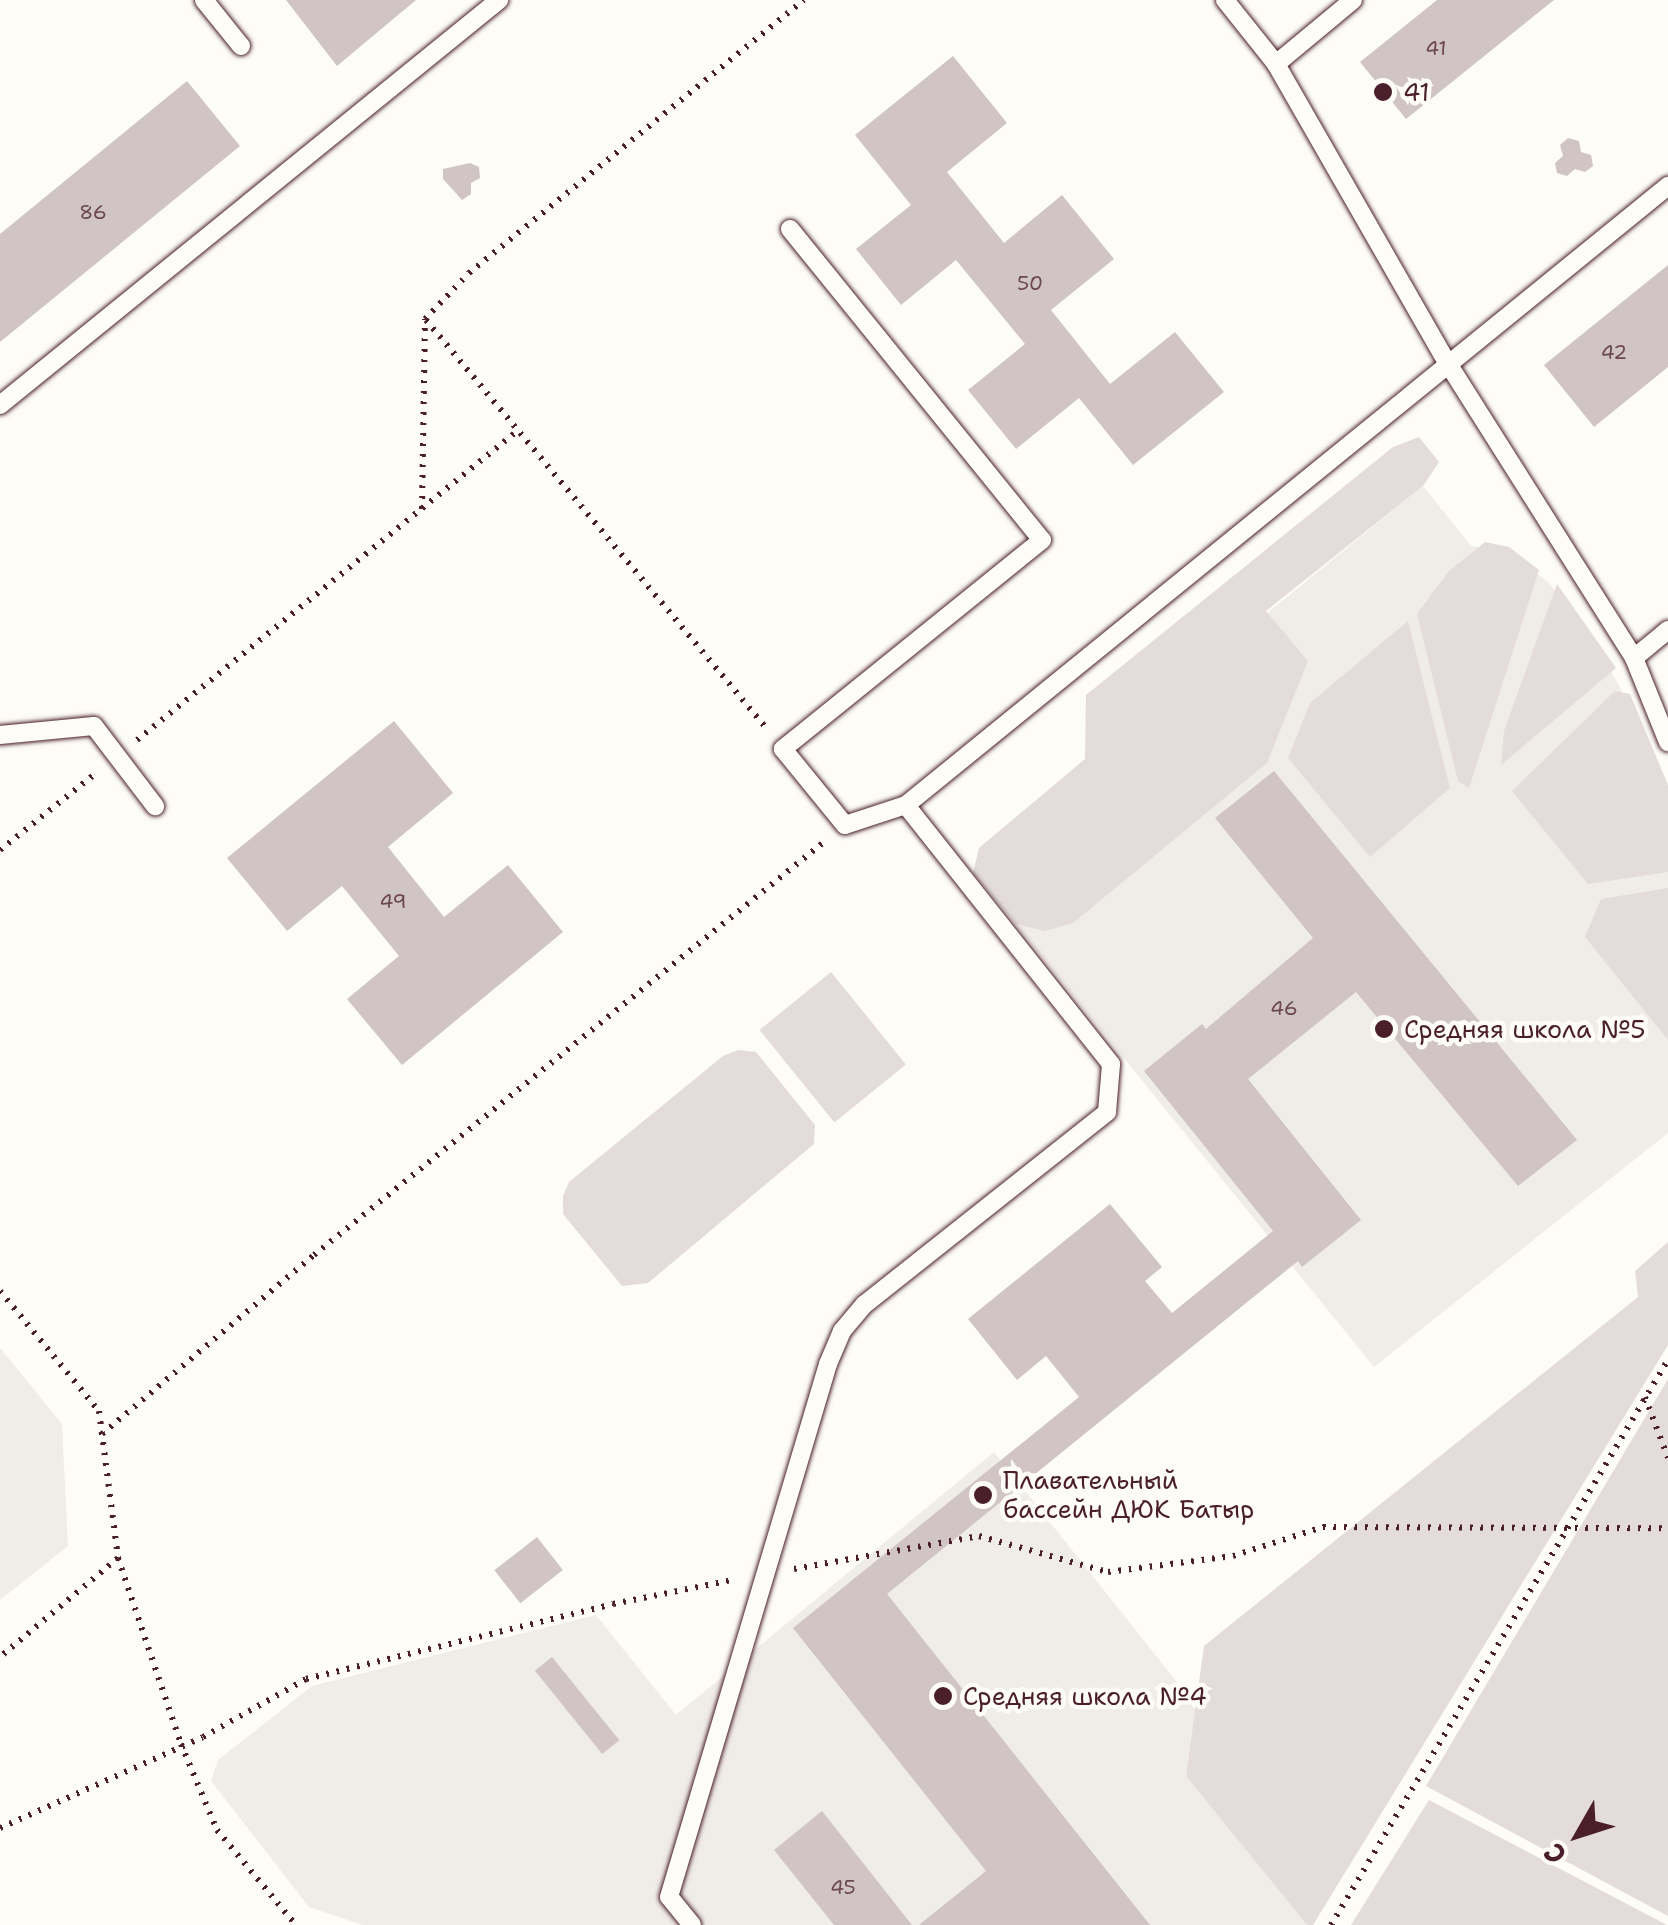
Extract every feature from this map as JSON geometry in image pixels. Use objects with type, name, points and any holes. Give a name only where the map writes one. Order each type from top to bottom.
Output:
[{"type":"lane","points":[[204,0],[242,46]]},
{"type":"lane","points":[[0,405],[500,0]]},
{"type":"lane","points":[[1224,0],[1276,64],[1447,362],[1634,658],[1668,742]]},
{"type":"lane","points":[[1276,64],[1353,0]]},
{"type":"lane","points":[[790,229],[1042,540],[783,748],[845,825],[906,804],[1668,186]]},
{"type":"lane","points":[[1634,658],[1668,630]]},
{"type":"lane","points":[[0,735],[94,726],[155,806]]},
{"type":"lane","points":[[692,1925],[669,1897],[842,1331],[865,1304],[1106,1112],[1111,1064],[906,804]]},
{"type":"path","points":[[422,509],[425,319],[469,273],[804,0]]},
{"type":"path","points":[[425,319],[783,748]]},
{"type":"path","points":[[0,850],[520,429]]},
{"type":"path","points":[[102,1434],[314,1255],[845,825]]},
{"type":"path","points":[[0,1291],[98,1411],[118,1558],[181,1744],[216,1830],[296,1925]]},
{"type":"path","points":[[1330,1925],[1668,1360]]},
{"type":"path","points":[[1645,1396],[1668,1458]]},
{"type":"path","points":[[0,1828],[219,1729],[306,1678],[613,1604],[765,1574],[979,1536],[1108,1572],[1233,1556],[1323,1528],[1668,1528]]},
{"type":"path","points":[[1,1657],[118,1558]]},
{"type":"shaded area","points":[[1419,437],[1439,462],[1423,486],[1266,611],[1308,661],[1267,763],[1073,923],[1045,931],[1016,924],[973,873],[979,848],[1085,759],[1086,695],[1393,447]]},
{"type":"shaded area","name":"Средняя школа №5","points":[[1423,486],[1471,546],[1509,553],[1547,581],[1576,614],[1618,683],[1668,802],[1668,1133],[1374,1367],[974,873],[979,848]]},
{"type":"shaded area","points":[[1485,542],[1509,547],[1539,570],[1469,788],[1458,781],[1417,614],[1449,571]]},
{"type":"shaded area","points":[[1557,584],[1616,668],[1501,765],[1504,731]]},
{"type":"shaded area","points":[[1408,621],[1450,788],[1370,857],[1288,758],[1310,703]]},
{"type":"shaded area","points":[[1615,691],[1630,694],[1668,785],[1668,872],[1588,884],[1512,791]]},
{"type":"shaded area","points":[[1668,888],[1668,1040],[1585,937],[1601,899]]},
{"type":"shaded area","points":[[831,972],[906,1064],[834,1122],[760,1030]]},
{"type":"shaded area","points":[[738,1050],[756,1052],[815,1125],[814,1144],[648,1283],[622,1286],[563,1214],[563,1196],[569,1182],[723,1056]]},
{"type":"shaded area","points":[[1668,1242],[1668,1345],[1313,1925],[1307,1925],[1186,1776],[1204,1646],[1638,1297],[1635,1271]]},
{"type":"shaded area","points":[[0,1348],[62,1424],[68,1546],[0,1600]]},
{"type":"shaded area","points":[[1668,1379],[1668,1916],[1426,1786]]},
{"type":"shaded area","name":"Средняя школа №4","points":[[994,1452],[1196,1706],[1186,1776],[1307,1925],[363,1925],[309,1907],[211,1781],[218,1760],[312,1686],[596,1615],[676,1715]]},
{"type":"shaded area","points":[[1429,1800],[1667,1925],[1351,1925]]},
{"type":"building","points":[[286,0],[416,0],[337,66]]},
{"type":"building","points":[[1437,0],[1554,0],[1406,119],[1360,62]]},
{"type":"building","points":[[953,56],[1007,123],[947,172],[1004,243],[1062,195],[1114,259],[1051,310],[1110,384],[1175,332],[1224,392],[1133,465],[1079,398],[1016,449],[968,390],[1025,344],[956,260],[901,305],[856,249],[911,205],[855,135]]},
{"type":"building","points":[[187,81],[240,146],[0,342],[0,234]]},
{"type":"building","points":[[1568,138],[1579,141],[1581,152],[1591,155],[1593,166],[1585,172],[1575,169],[1567,176],[1557,173],[1555,163],[1563,156],[1560,145]]},
{"type":"building","points":[[470,163],[479,167],[480,178],[471,183],[471,194],[462,200],[443,179],[443,169]]},
{"type":"building","points":[[1668,265],[1668,367],[1594,427],[1544,365]]},
{"type":"building","points":[[394,721],[453,793],[388,847],[444,917],[508,865],[563,932],[402,1065],[347,999],[399,956],[342,886],[287,931],[227,858]]},
{"type":"building","points":[[1274,771],[1577,1140],[1518,1186],[1356,992],[1248,1079],[1361,1220],[1302,1267],[1298,1261],[887,1594],[1150,1925],[919,1925],[986,1871],[793,1628],[1079,1397],[1046,1356],[1017,1380],[968,1319],[1110,1204],[1162,1267],[1145,1281],[1172,1313],[1273,1231],[1144,1071],[1202,1024],[1206,1029],[1313,938],[1215,818]]},
{"type":"building","points":[[537,1537],[563,1570],[520,1603],[494,1570]]},
{"type":"building","points":[[552,1657],[619,1740],[602,1754],[535,1671]]},
{"type":"building","points":[[822,1811],[912,1925],[834,1925],[774,1850]]},
{"type":"place","name":"41","points":[[1383,92]]},
{"type":"place","name":"Средняя школа №5","points":[[1384,1029]]},
{"type":"place","name":"Плавательный бассейн ДЮК Батыр","points":[[983,1495]]},
{"type":"place","name":"Средняя школа №4","points":[[943,1696]]}]
